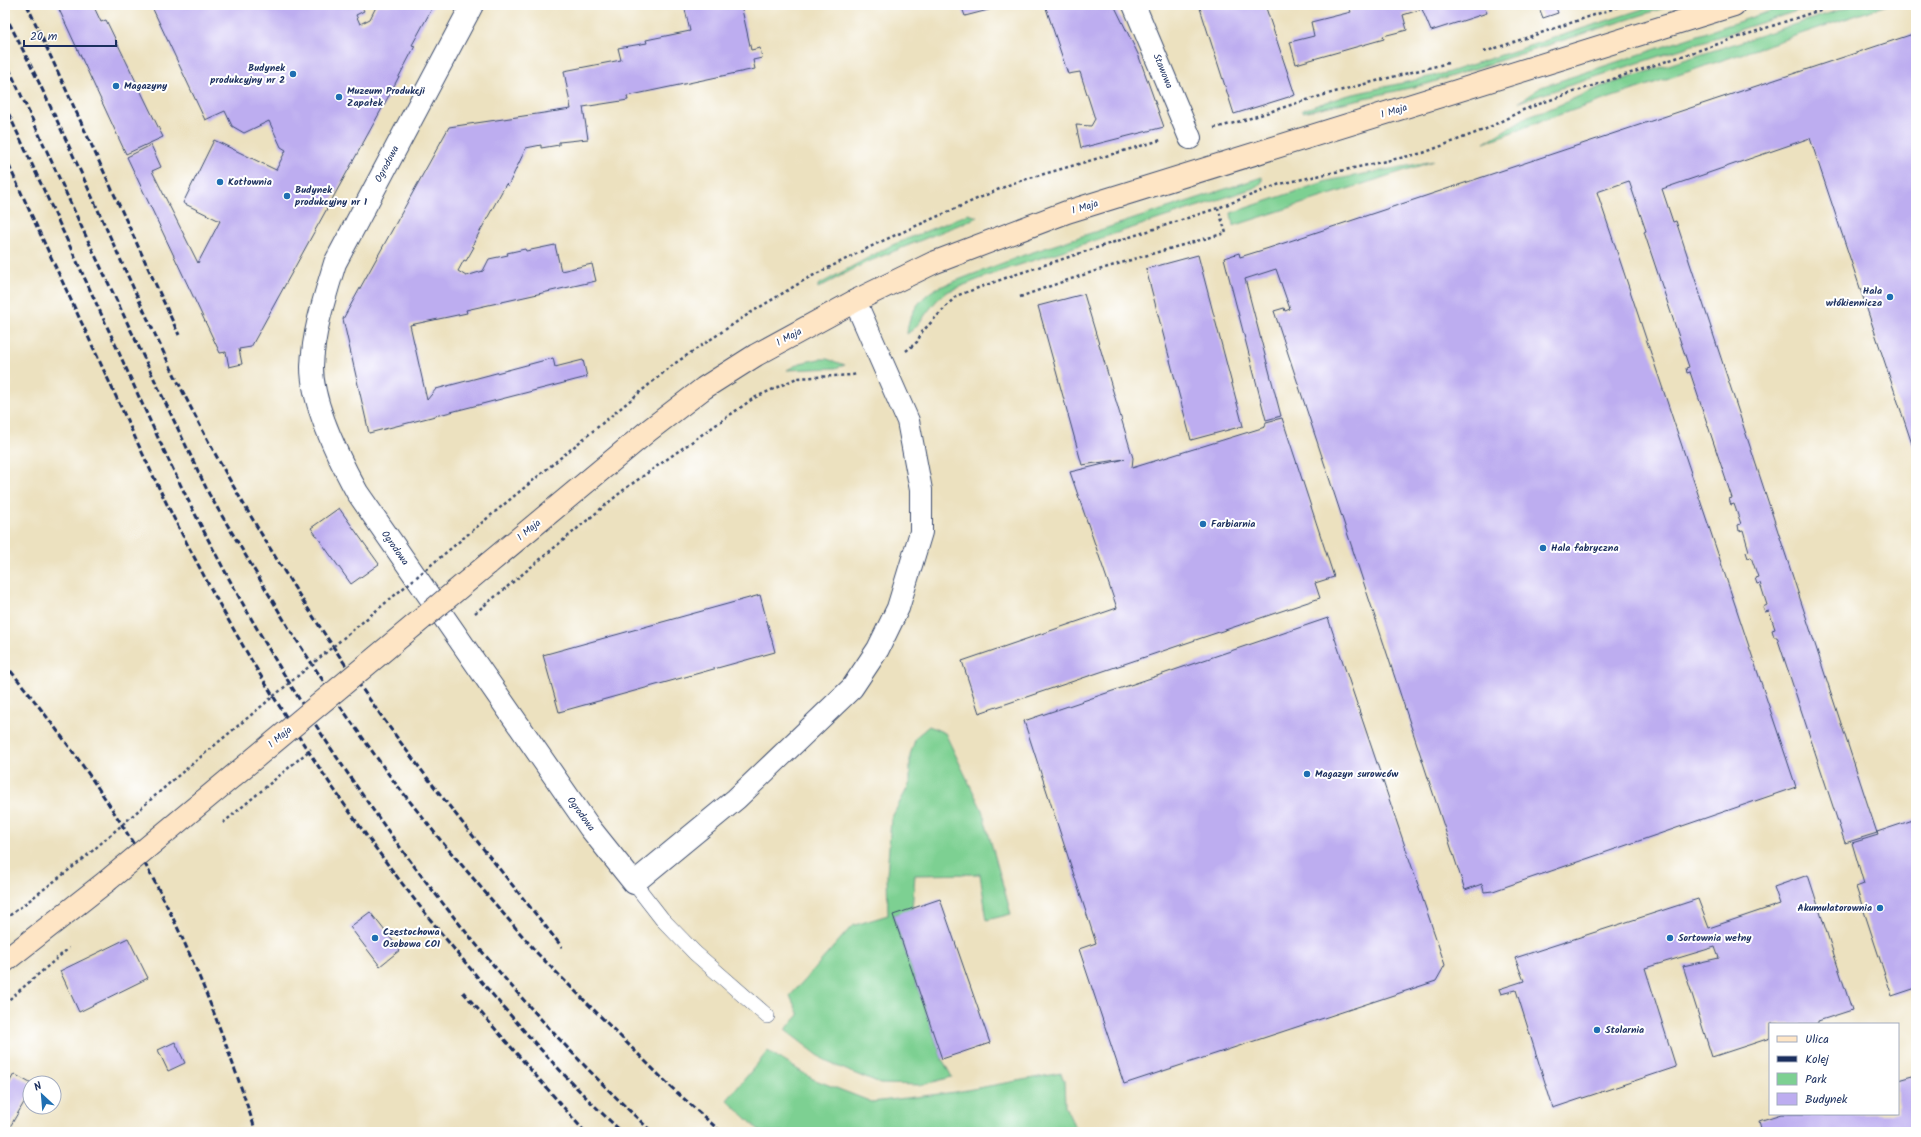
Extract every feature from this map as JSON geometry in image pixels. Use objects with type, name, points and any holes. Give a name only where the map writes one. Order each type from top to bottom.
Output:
[{"type":"main road","name":"1 Maja","points":[[5,961],[107,881],[648,431],[704,388],[756,355],[855,302],[933,263],[1067,212],[1734,5]]},
{"type":"street","name":"Ogrodowa","points":[[472,5],[335,263],[325,294],[317,334],[312,367],[315,389],[336,454],[357,492],[577,808],[634,883]]},
{"type":"street","name":"Stawowa","points":[[1134,5],[1189,136]]},
{"type":"street","points":[[634,883],[736,799],[852,688],[878,649],[898,608],[921,532],[921,490],[908,421],[855,302]]},
{"type":"lane","name":"Ogrodowa","points":[[634,883],[662,919],[695,953],[768,1016]]},
{"type":"path","points":[[1480,53],[1624,5]]},
{"type":"path","points":[[507,587],[626,488],[754,398],[797,378],[852,375],[883,363],[906,351],[917,342],[922,332],[956,296],[1011,276],[1218,208],[1280,184],[1423,153],[1486,129],[1523,110],[1553,99],[1835,5]]},
{"type":"path","points":[[1160,141],[1189,136],[1236,123],[1305,100],[1361,84],[1450,63]]},
{"type":"path","points":[[1020,298],[1064,281],[1164,250],[1226,233],[1218,208]]},
{"type":"path","points":[[5,919],[82,860],[173,780],[467,536]]},
{"type":"path","points":[[5,1003],[71,946]]},
{"type":"green space","points":[[1655,5],[1673,5],[1427,84],[1303,112],[1302,110],[1345,96],[1446,73]]},
{"type":"green space","points":[[1789,5],[1815,5],[1519,102],[1541,87]]},
{"type":"green space","points":[[1855,5],[1887,5],[1541,121],[1484,143],[1528,116],[1557,106],[1600,87]]},
{"type":"green space","points":[[1434,161],[1233,226],[1231,213],[1327,181]]},
{"type":"green space","points":[[1262,177],[1262,182],[1257,187],[995,273],[949,291],[937,300],[918,324],[907,334],[912,313],[925,296],[937,288],[1024,255]]},
{"type":"green space","points":[[968,214],[978,217],[865,263],[818,288],[818,285],[890,246]]},
{"type":"green space","points":[[827,359],[845,365],[836,368],[787,370],[800,363]]},
{"type":"green space","points":[[929,726],[945,733],[982,810],[1011,914],[987,920],[980,874],[915,875],[912,909],[893,915],[942,1059],[952,1077],[922,1085],[880,1084],[827,1062],[785,1030],[799,1015],[790,996],[852,926],[888,915],[887,875],[891,819],[910,783],[910,755],[916,737]]},
{"type":"green space","points":[[768,1051],[813,1079],[872,1102],[956,1092],[1061,1073],[1064,1081],[1065,1106],[1077,1132],[761,1132],[727,1100]]},
{"type":"building","name":"Magazyny","points":[[57,5],[93,5],[101,22],[106,20],[163,137],[126,154]]},
{"type":"building","points":[[151,5],[361,5],[364,11],[356,15],[360,24],[370,19],[377,5],[434,5],[412,45],[415,46],[385,103],[251,347],[239,349],[242,364],[229,367],[226,352],[220,353],[127,157],[151,145],[161,167],[152,171],[198,263],[220,221],[183,203],[214,140],[276,170],[286,150],[281,147],[269,121],[244,133],[232,126],[225,111],[205,120]]},
{"type":"building","points":[[684,5],[741,5],[751,50],[760,48],[762,58],[753,60],[755,69],[627,96],[628,100],[583,107],[588,139],[559,142],[559,145],[541,148],[541,145],[526,148],[508,186],[506,184],[472,246],[474,247],[458,271],[466,276],[483,271],[489,259],[508,255],[507,253],[525,249],[526,251],[555,245],[561,271],[592,264],[596,281],[466,310],[467,313],[410,325],[427,400],[436,389],[553,358],[555,367],[583,360],[587,377],[369,433],[343,319],[449,127],[571,109],[564,71],[621,60],[618,48],[647,43],[646,40],[690,31]]},
{"type":"building","points":[[961,5],[991,5],[992,9],[965,16]]},
{"type":"building","points":[[1045,5],[1114,5],[1138,54],[1164,127],[1081,148],[1076,125],[1091,126],[1095,119],[1080,72],[1068,74]]},
{"type":"building","points":[[1199,5],[1265,5],[1295,95],[1234,114]]},
{"type":"building","points":[[1355,5],[1427,5],[1428,7],[1435,5],[1483,5],[1487,13],[1431,31],[1422,9],[1403,15],[1407,30],[1383,36],[1384,39],[1296,64],[1290,42],[1314,36],[1311,22],[1351,12],[1349,7]]},
{"type":"building","points":[[1538,5],[1555,5],[1558,13],[1543,18]]},
{"type":"building","name":"Hala fabryczna","points":[[1916,33],[1916,456],[1810,138],[1662,189],[1673,222],[1676,221],[1877,833],[1845,843],[1777,637],[1774,637],[1772,630],[1775,629],[1769,611],[1765,612],[1763,607],[1767,605],[1760,583],[1757,584],[1755,578],[1758,577],[1751,557],[1748,558],[1746,552],[1749,551],[1743,530],[1739,531],[1738,525],[1741,524],[1734,504],[1731,505],[1729,499],[1732,498],[1690,372],[1687,373],[1686,368],[1689,367],[1644,232],[1646,231],[1629,181],[1597,192],[1796,787],[1493,891],[1484,892],[1482,884],[1465,890],[1274,311],[1284,308],[1285,311],[1290,309],[1276,269],[1245,279],[1281,416],[1266,420],[1224,258],[1239,253],[1240,257],[1269,248]]},
{"type":"building","points":[[1198,255],[1243,426],[1191,440],[1146,269]]},
{"type":"building","name":"Farbiarnia","points":[[1084,294],[1133,458],[1132,468],[1265,427],[1266,422],[1282,418],[1334,577],[1315,583],[1320,598],[979,713],[962,661],[1117,608],[1070,472],[1125,459],[1082,465],[1038,306]]},
{"type":"building","points":[[339,508],[379,564],[351,584],[311,528]]},
{"type":"building","points":[[760,595],[775,652],[559,712],[543,655]]},
{"type":"building","name":"Magazyn surowców","points":[[1328,618],[1445,965],[1436,981],[1124,1084],[1079,949],[1096,943],[1024,721]]},
{"type":"building","points":[[1916,819],[1916,988],[1892,996],[1856,887],[1864,884],[1852,843],[1878,835],[1877,832]]},
{"type":"building","points":[[1808,875],[1852,1010],[1818,1021],[1818,1023],[1769,1023],[1769,1038],[1712,1057],[1683,966],[1719,958],[1715,947],[1645,968],[1676,1067],[1553,1108],[1516,990],[1501,994],[1499,989],[1524,981],[1515,958],[1698,899],[1709,928],[1780,904],[1774,887]]},
{"type":"building","points":[[940,899],[990,1043],[942,1059],[893,915]]},
{"type":"building","name":"Częstochowa Osobowa CO1","points":[[370,912],[400,950],[380,966],[350,927]]},
{"type":"building","points":[[128,938],[148,978],[79,1012],[60,971]]},
{"type":"building","points":[[175,1042],[185,1063],[168,1071],[158,1050]]},
{"type":"building","points":[[14,1074],[22,1078],[22,1106],[7,1132],[5,1132],[5,1090]]},
{"type":"building","points":[[1916,1075],[1916,1132],[1762,1132],[1759,1121],[1778,1115],[1899,1115],[1899,1080]]},
{"type":"railway","points":[[27,5],[179,335]]},
{"type":"railway","points":[[5,15],[59,125],[189,405],[218,459],[275,557],[337,652],[402,744],[562,947]]},
{"type":"railway","points":[[5,60],[83,230],[209,494],[290,630],[335,699],[392,779],[442,842],[538,954],[671,1087],[721,1132]]},
{"type":"railway","points":[[5,106],[186,496],[255,625],[303,704],[354,782],[408,857],[464,930],[524,1001],[587,1068],[652,1132]]},
{"type":"railway","points":[[5,157],[169,509],[223,611],[291,724],[364,832],[444,937],[502,1006],[552,1061],[622,1132]]},
{"type":"railway","points":[[5,664],[55,727],[86,771],[130,838],[150,873],[201,982],[230,1056],[256,1132]]},
{"type":"railway","points":[[463,992],[585,1132]]},
{"type":"place","name":"Budynek produkcyjny nr 2","points":[[293,74]]},
{"type":"place","name":"Magazyny","points":[[116,86]]},
{"type":"place","name":"Muzeum Produkcji Zapałek","points":[[339,97]]},
{"type":"place","name":"Kotłownia","points":[[220,182]]},
{"type":"place","name":"Budynek produkcyjny nr 1","points":[[287,196]]},
{"type":"place","name":"Hala włókiennicza","points":[[1890,297]]},
{"type":"place","name":"Farbiarnia","points":[[1203,524]]},
{"type":"place","name":"Hala fabryczna","points":[[1543,548]]},
{"type":"place","name":"Magazyn surowców","points":[[1307,774]]},
{"type":"place","name":"Akumulatorownia","points":[[1880,908]]},
{"type":"place","name":"Częstochowa Osobowa CO1","points":[[375,938]]},
{"type":"place","name":"Sortownia wełny","points":[[1670,938]]},
{"type":"place","name":"Stolarnia","points":[[1597,1030]]}]
